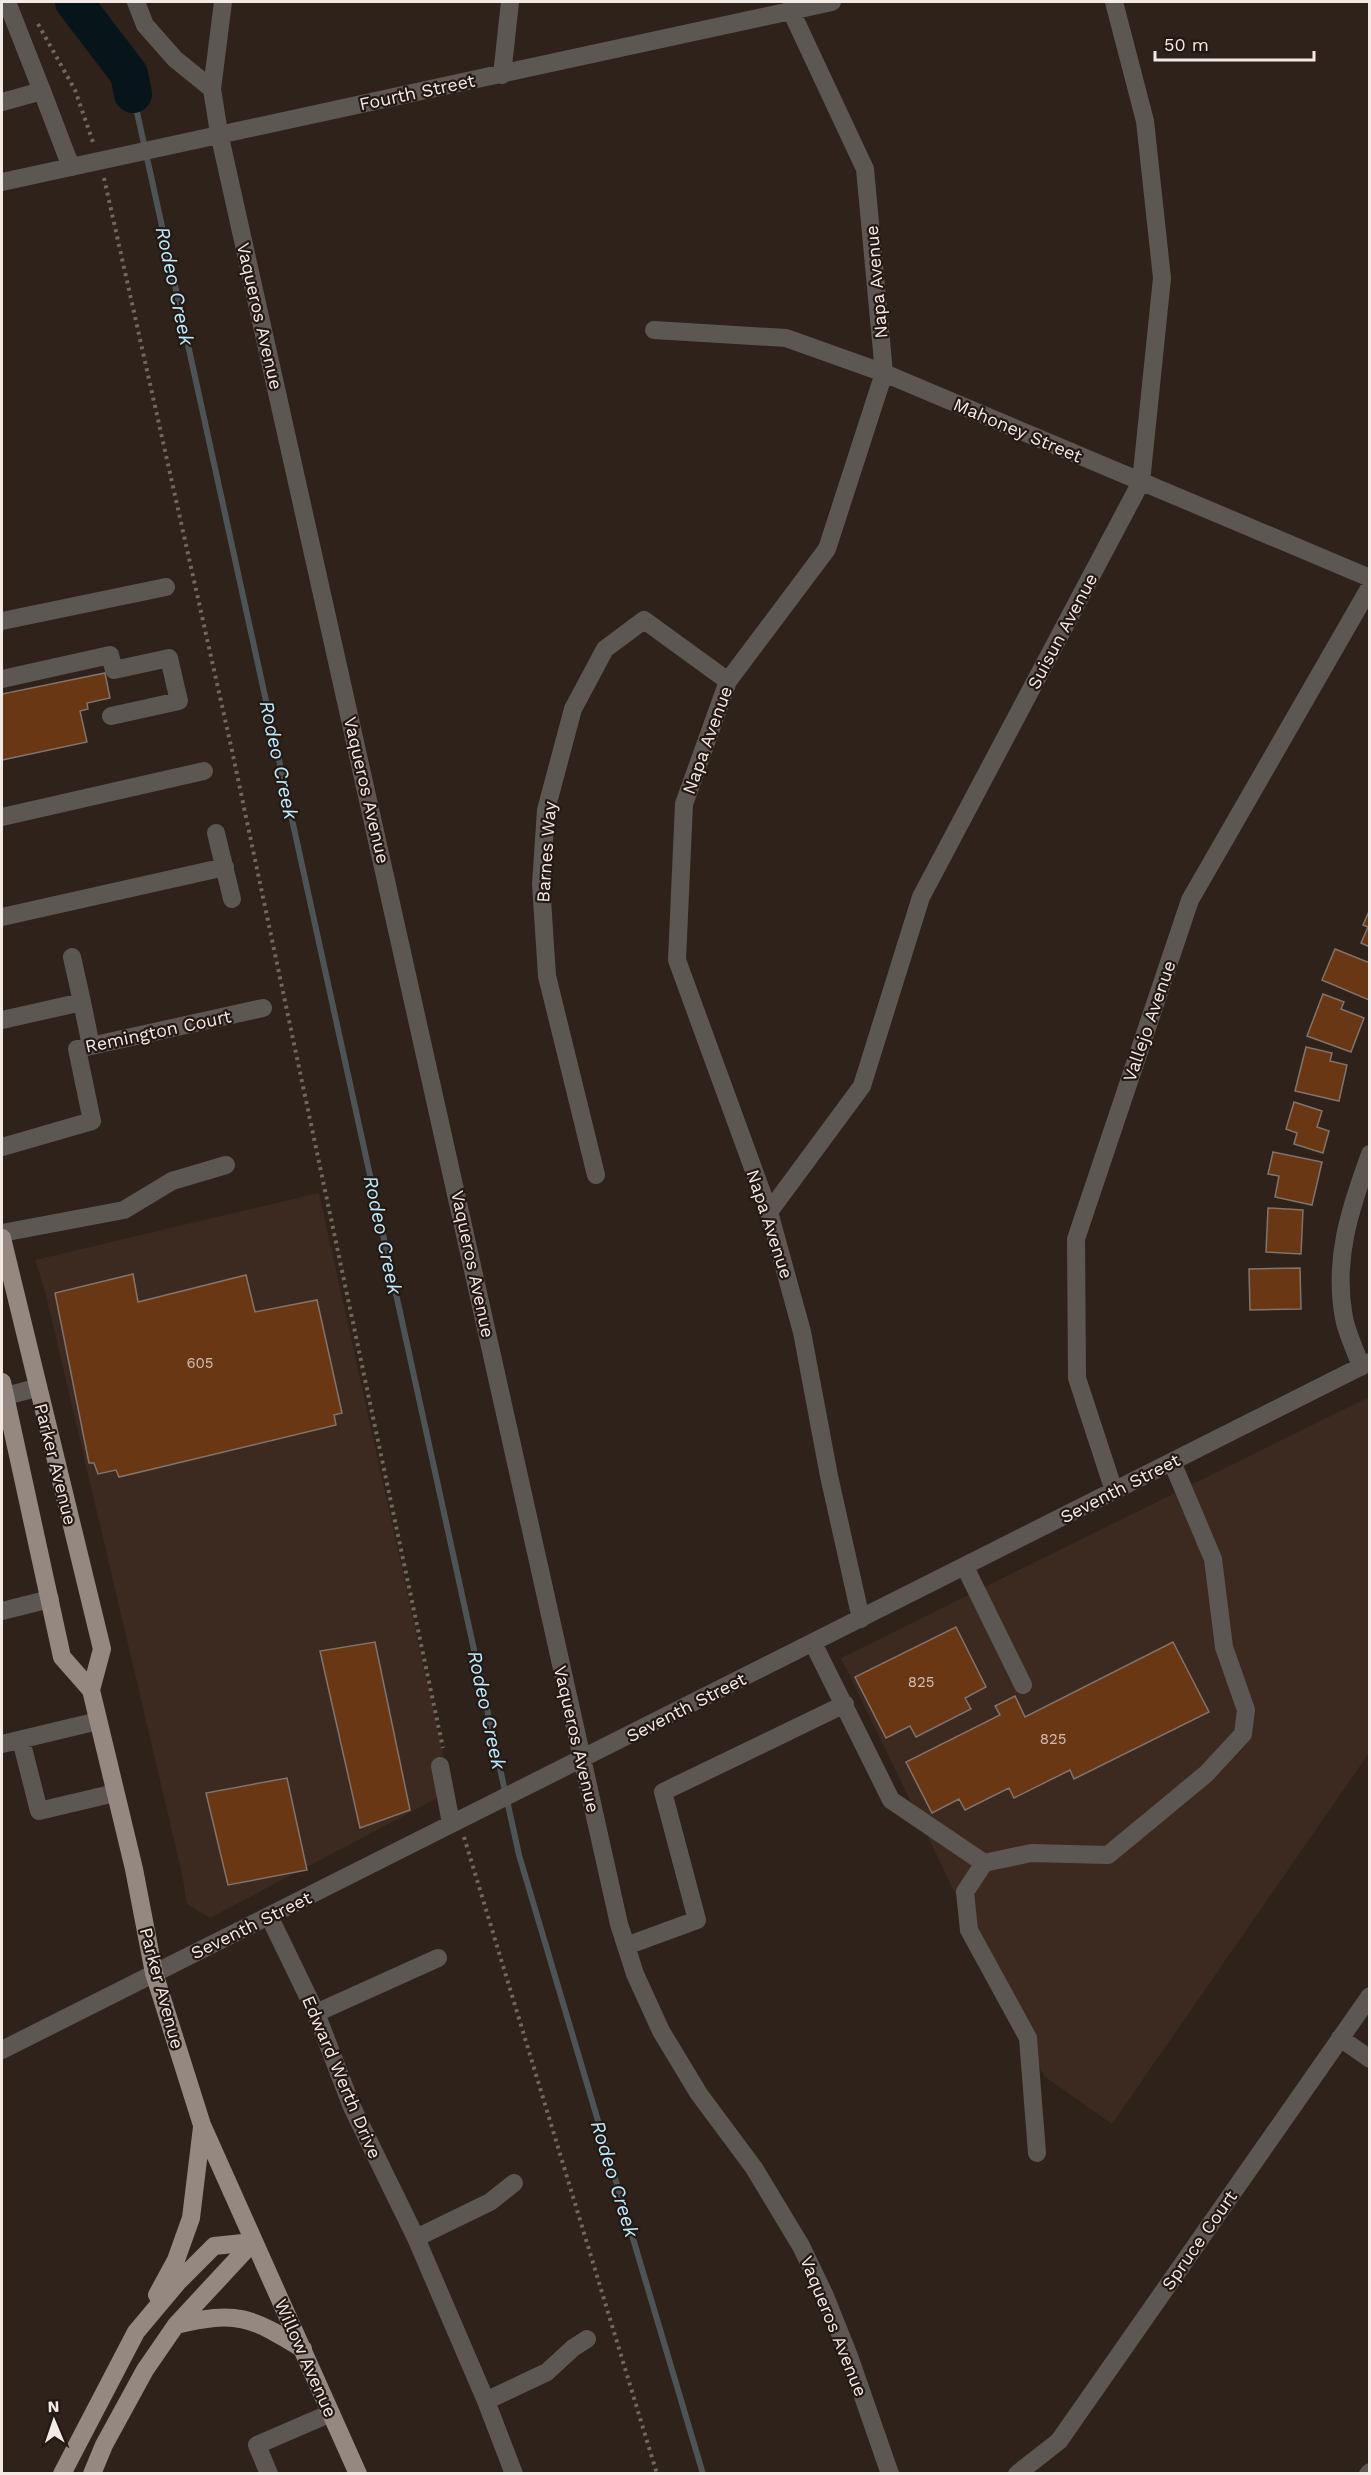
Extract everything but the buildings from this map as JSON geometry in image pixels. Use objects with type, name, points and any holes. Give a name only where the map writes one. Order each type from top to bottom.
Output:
[{"type":"main road","name":"Parker Avenue","points":[[2,1236],[36,1388],[102,1649],[91,1690],[134,1869],[154,1972],[202,2125],[253,2242]]},
{"type":"main road","name":"Parker Avenue","points":[[3,1392],[62,1657],[91,1690]]},
{"type":"main road","points":[[62,2474],[176,2260],[191,2218],[202,2125]]},
{"type":"main road","points":[[136,2332],[178,2282],[214,2246],[253,2242]]},
{"type":"main road","points":[[92,2474],[104,2445],[145,2370],[176,2325],[253,2242]]},
{"type":"main road","name":"Willow Avenue","points":[[253,2242],[358,2474]]},
{"type":"main road","points":[[176,2325],[209,2317],[227,2316],[248,2320],[268,2328],[303,2349]]},
{"type":"street","points":[[7,2],[71,167]]},
{"type":"street","points":[[136,2],[146,25],[175,59],[212,89]]},
{"type":"street","name":"Vaqueros Avenue","points":[[223,2],[212,89],[219,133],[476,1276],[580,1760],[619,1924],[635,1974],[661,2031],[699,2094],[754,2168],[801,2246],[825,2296],[849,2356],[890,2474]]},
{"type":"street","points":[[502,75],[510,2]]},
{"type":"street","name":"Fourth Street","points":[[2,182],[219,133],[502,75],[792,6],[832,2]]},
{"type":"street","name":"Suisun Avenue","points":[[769,1212],[862,1086],[921,897],[1141,482],[1162,278],[1145,121],[1114,2]]},
{"type":"street","name":"Napa Avenue","points":[[792,6],[865,169],[884,374],[827,549],[728,681],[684,804],[677,960],[769,1212],[802,1332],[829,1476],[861,1619]]},
{"type":"street","points":[[2,102],[42,91]]},
{"type":"street","name":"Mahoney Street","points":[[654,330],[786,338],[884,374],[1370,578]]},
{"type":"street","points":[[2,621],[166,587]]},
{"type":"street","name":"Vallejo Avenue","points":[[1114,1491],[1077,1377],[1076,1239],[1190,900],[1370,587]]},
{"type":"street","name":"Barnes Way","points":[[596,1175],[547,976],[541,885],[546,810],[573,709],[606,649],[644,620],[728,681]]},
{"type":"street","points":[[2,680],[110,655],[114,670],[169,658],[179,701],[111,716]]},
{"type":"street","points":[[2,817],[204,771]]},
{"type":"street","points":[[216,833],[232,899]]},
{"type":"street","points":[[2,917],[225,867]]},
{"type":"street","points":[[72,957],[91,1046]]},
{"type":"street","points":[[2,1020],[82,1002]]},
{"type":"street","name":"Remington Court","points":[[2,1147],[92,1121],[77,1049],[263,1008]]},
{"type":"street","points":[[1365,1364],[1344,1319],[1340,1263],[1350,1208],[1370,1154]]},
{"type":"street","points":[[2,1236],[124,1210],[172,1181],[226,1165]]},
{"type":"street","name":"Seventh Street","points":[[2,2050],[1365,1364]]},
{"type":"street","points":[[3,1392],[36,1388]]},
{"type":"street","points":[[813,1643],[891,1800],[984,1863],[1031,1854],[1108,1855],[1206,1774],[1243,1734],[1246,1710],[1224,1647],[1214,1559],[1172,1462]]},
{"type":"street","points":[[964,1567],[1023,1685]]},
{"type":"street","points":[[2,1611],[50,1599]]},
{"type":"street","points":[[626,1946],[697,1920],[663,1792],[845,1704]]},
{"type":"street","points":[[2,1744],[98,1721]]},
{"type":"street","points":[[21,1740],[39,1811],[115,1793]]},
{"type":"street","points":[[442,1758],[455,1821]]},
{"type":"street","points":[[984,1863],[965,1892],[969,1930],[1028,2038],[1037,2153]]},
{"type":"street","name":"Edward Werth Drive","points":[[269,1916],[316,2013],[352,2107],[416,2238],[486,2401],[514,2474]]},
{"type":"street","points":[[316,2013],[438,1958]]},
{"type":"street","name":"Spruce Court","points":[[1017,2474],[1059,2441],[1370,1996]]},
{"type":"street","points":[[1340,2038],[1370,2059]]},
{"type":"street","points":[[416,2238],[490,2202],[514,2183]]},
{"type":"street","points":[[486,2401],[547,2372],[573,2348],[587,2339]]},
{"type":"street","points":[[269,2474],[257,2445],[331,2413]]},
{"type":"path","points":[[36,21],[75,90],[106,159],[442,1758]]},
{"type":"path","points":[[455,1821],[657,2474]]},
{"type":"shaded area","points":[[319,1193],[451,1791],[210,1918],[187,1904],[182,1874],[45,1291],[35,1260]]},
{"type":"shaded area","points":[[1369,1397],[1369,1753],[1112,2124],[1044,2076],[841,1658]]},
{"type":"waterway","name":"Rodeo Creek","points":[[74,2],[129,74],[133,94]]},
{"type":"waterway","name":"Rodeo Creek","points":[[133,94],[519,1855],[703,2474]]}]
